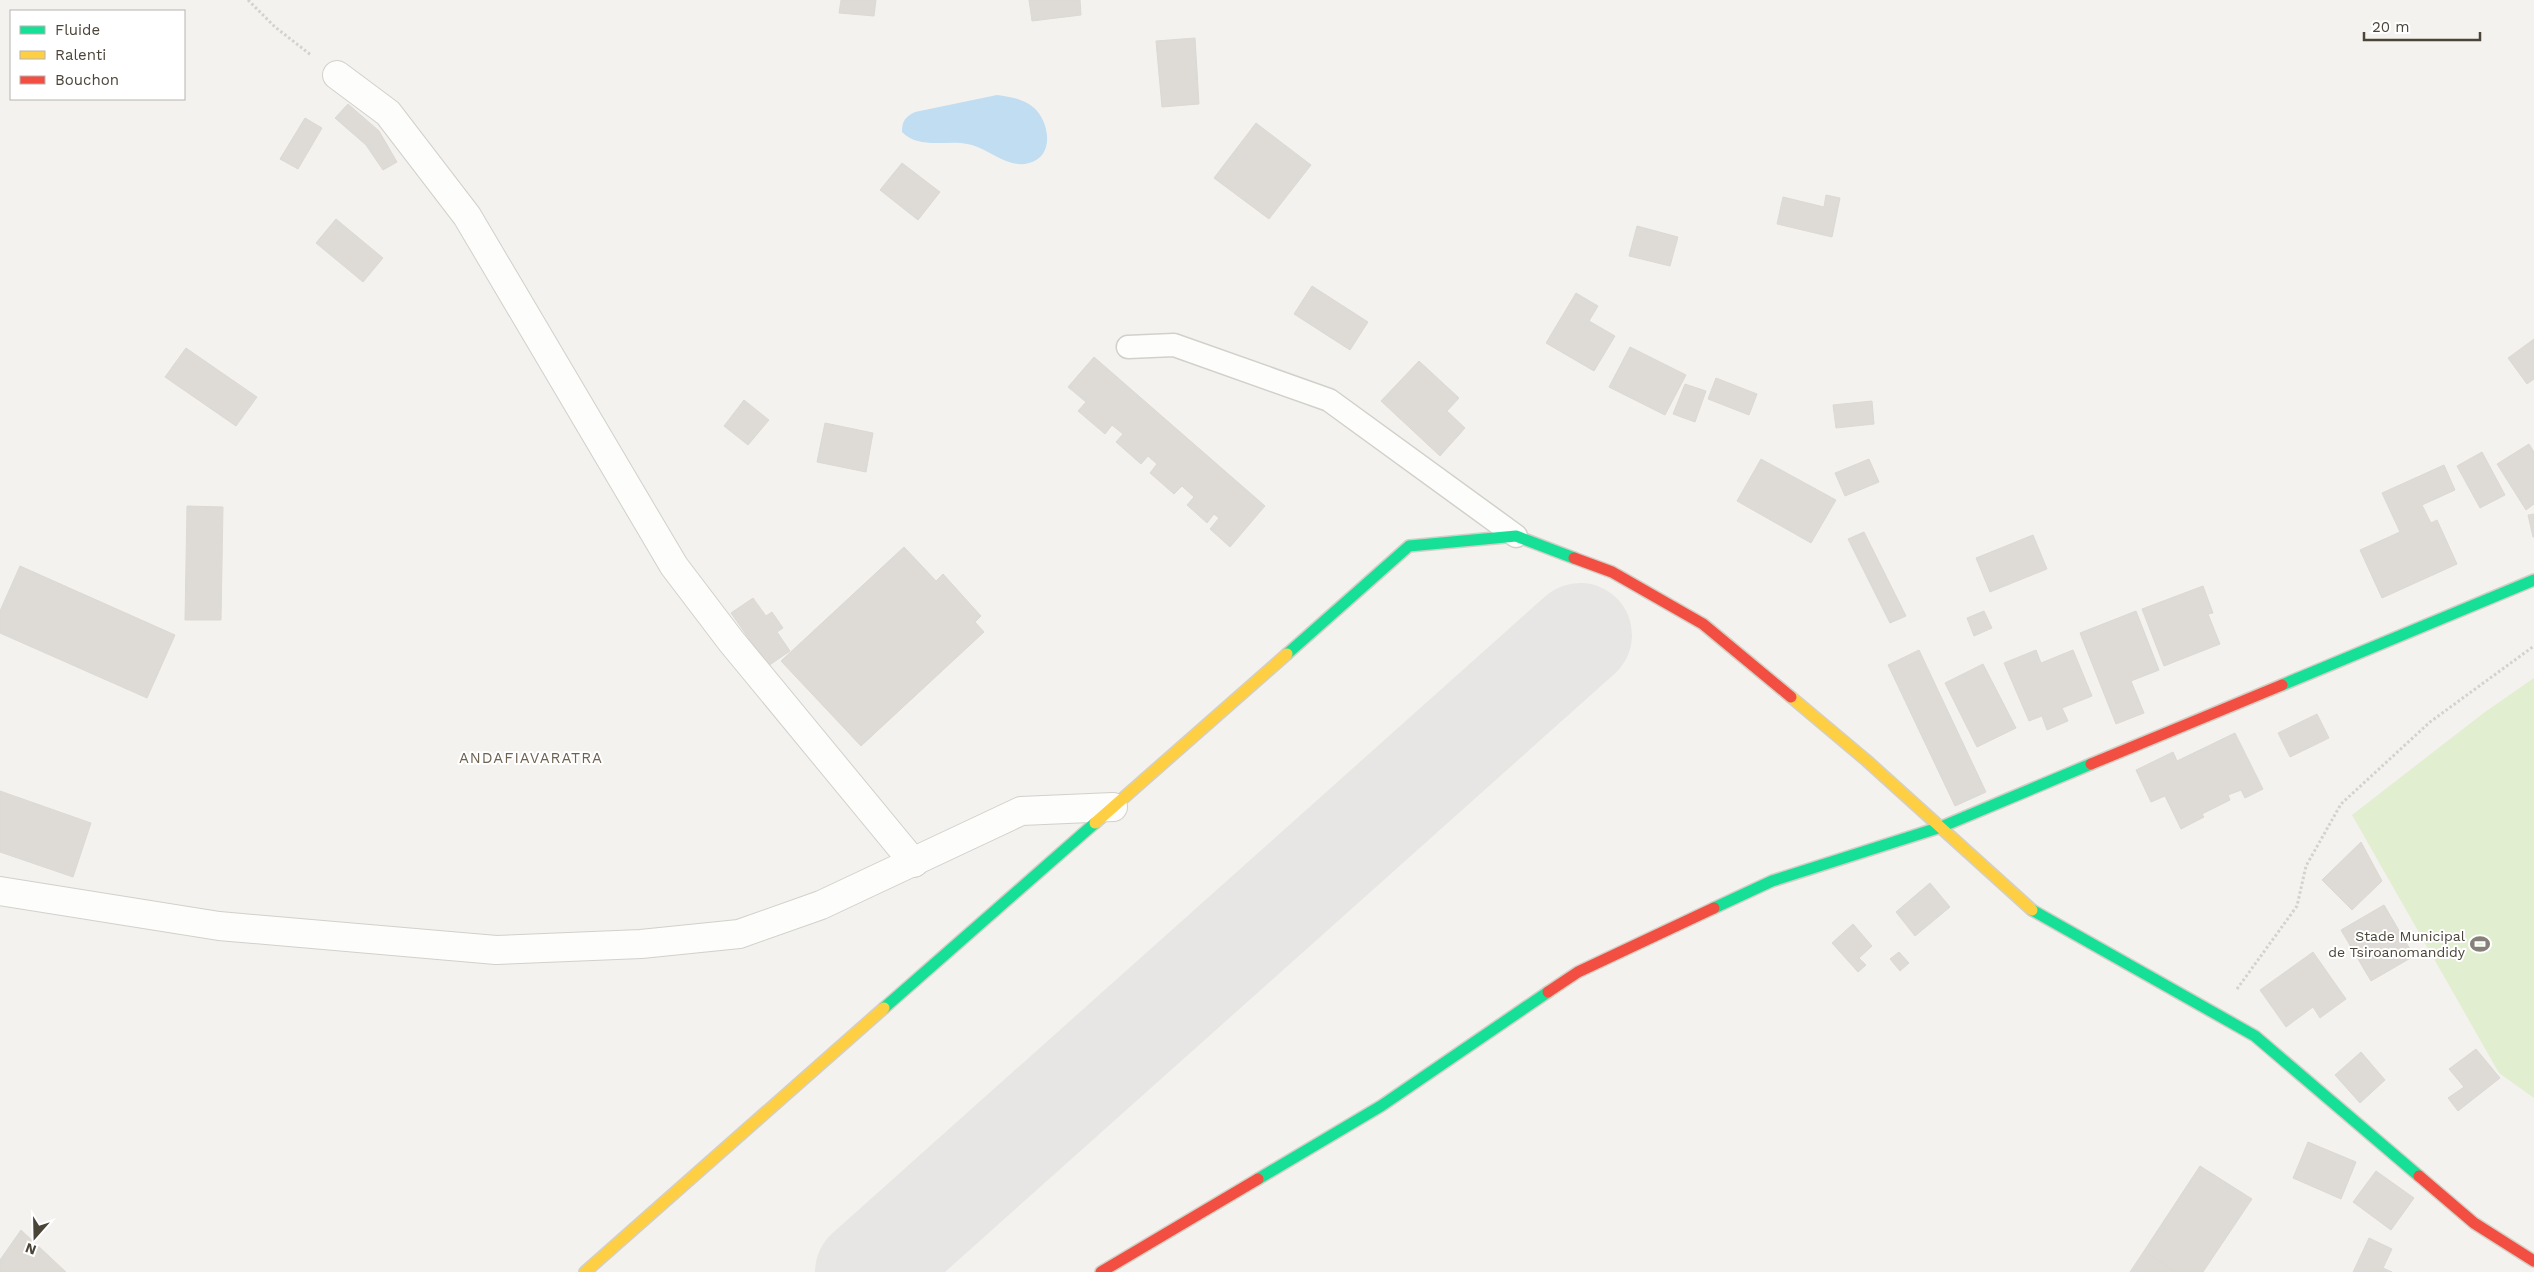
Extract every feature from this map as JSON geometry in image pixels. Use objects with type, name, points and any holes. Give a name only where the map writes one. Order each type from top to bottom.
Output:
[{"type":"street","points":[[337,75],[388,113],[467,216],[674,566],[732,641],[914,863]]},
{"type":"street","points":[[585,1272],[1409,546],[1516,536],[1612,572],[1703,624],[1866,760],[1942,827],[2030,909],[2255,1036],[2474,1223],[2534,1261]]},
{"type":"street","points":[[1101,1272],[1381,1106],[1578,972],[1772,882],[1942,827],[2534,580]]},
{"type":"street","points":[[0,891],[219,926],[496,950],[641,944],[739,934],[821,906],[1021,811],[1113,806]]},
{"type":"lane","points":[[1128,348],[1174,345],[1329,400],[1516,536]]},
{"type":"path","points":[[248,0],[275,27],[337,75]]},
{"type":"path","points":[[2218,1015],[2297,906],[2306,866],[2340,804],[2430,722],[2534,646]]},
{"type":"green space","name":"Stade Municipal de Tsiroanomandidy","points":[[2534,678],[2534,1098],[2499,1073],[2352,815],[2485,712]]},
{"type":"water","points":[[997,95],[1016,98],[1033,107],[1039,113],[1046,129],[1047,137],[1046,146],[1038,159],[1029,163],[1014,163],[972,145],[963,143],[926,143],[910,138],[902,132],[905,120],[915,112]]},
{"type":"building","points":[[841,0],[876,0],[874,16],[839,13]]},
{"type":"building","points":[[1029,0],[1080,0],[1081,15],[1032,21]]},
{"type":"building","points":[[1195,38],[1199,104],[1162,107],[1156,41]]},
{"type":"building","points":[[348,104],[379,131],[397,162],[383,170],[366,145],[335,118]]},
{"type":"building","points":[[305,118],[322,128],[298,169],[280,159]]},
{"type":"building","points":[[1256,123],[1311,165],[1269,219],[1214,178]]},
{"type":"building","points":[[902,163],[940,192],[918,220],[880,190]]},
{"type":"building","points":[[1826,195],[1840,198],[1832,237],[1777,224],[1783,197],[1824,207]]},
{"type":"building","points":[[336,219],[383,258],[363,282],[316,243]]},
{"type":"building","points":[[1637,226],[1678,237],[1670,266],[1629,256]]},
{"type":"building","points":[[1312,286],[1368,322],[1350,350],[1294,314]]},
{"type":"building","points":[[1576,293],[1598,306],[1589,321],[1615,336],[1594,371],[1546,343]]},
{"type":"building","points":[[2534,339],[2534,379],[2527,384],[2508,358]]},
{"type":"building","points":[[1630,347],[1686,375],[1665,415],[1609,387]]},
{"type":"building","points":[[186,348],[257,397],[236,426],[165,377]]},
{"type":"building","points":[[1094,357],[1265,506],[1230,547],[1210,529],[1219,518],[1214,514],[1207,523],[1187,505],[1194,497],[1182,486],[1174,494],[1150,473],[1157,464],[1148,456],[1141,464],[1116,442],[1123,434],[1112,425],[1105,434],[1078,411],[1086,402],[1068,387]]},
{"type":"building","points":[[1419,361],[1459,398],[1447,411],[1465,428],[1440,456],[1381,401]]},
{"type":"building","points":[[1716,378],[1757,394],[1749,415],[1708,399]]},
{"type":"building","points":[[1685,384],[1706,391],[1695,422],[1673,414]]},
{"type":"building","points":[[744,400],[769,420],[748,445],[724,426]]},
{"type":"building","points":[[1872,401],[1874,424],[1836,428],[1833,405]]},
{"type":"building","points":[[825,423],[873,433],[866,472],[817,462]]},
{"type":"building","points":[[2529,444],[2534,452],[2534,504],[2526,510],[2497,464]]},
{"type":"building","points":[[2482,452],[2505,495],[2480,508],[2457,466]]},
{"type":"building","points":[[1761,459],[1836,500],[1811,543],[1737,501]]},
{"type":"building","points":[[1869,459],[1879,482],[1845,496],[1835,473]]},
{"type":"building","points":[[2444,465],[2455,490],[2422,505],[2431,523],[2437,520],[2457,564],[2382,598],[2360,550],[2400,532],[2382,493]]},
{"type":"building","points":[[187,506],[223,507],[221,620],[185,620]]},
{"type":"building","points":[[2534,514],[2534,537],[2533,537],[2528,515]]},
{"type":"building","points":[[1864,532],[1906,616],[1890,623],[1848,539]]},
{"type":"building","points":[[2033,535],[2047,569],[1990,592],[1976,558]]},
{"type":"building","points":[[904,547],[936,581],[943,574],[981,616],[975,622],[984,632],[861,746],[781,661]]},
{"type":"building","points":[[20,566],[175,635],[147,698],[0,633],[0,611]]},
{"type":"building","points":[[2203,586],[2213,613],[2208,614],[2220,644],[2164,666],[2142,609]]},
{"type":"building","points":[[753,598],[766,616],[772,612],[783,628],[777,632],[790,651],[768,666],[731,613]]},
{"type":"building","points":[[1984,611],[1992,628],[1974,636],[1967,618]]},
{"type":"building","points":[[2136,611],[2159,670],[2131,681],[2144,713],[2116,724],[2080,633]]},
{"type":"building","points":[[1919,650],[1986,792],[1955,806],[1888,665]]},
{"type":"building","points":[[2036,650],[2041,663],[2073,650],[2092,696],[2062,708],[2068,721],[2047,730],[2042,716],[2029,721],[2004,663]]},
{"type":"building","points":[[1983,664],[2016,728],[1977,747],[1945,683]]},
{"type":"building","points":[[2317,714],[2329,738],[2290,757],[2278,733]]},
{"type":"building","points":[[2235,733],[2263,789],[2245,798],[2241,790],[2228,795],[2230,800],[2202,814],[2204,817],[2181,829],[2165,796],[2151,802],[2136,770],[2173,752],[2177,761]]},
{"type":"building","points":[[0,791],[91,823],[73,877],[0,852]]},
{"type":"building","points":[[2361,842],[2382,881],[2352,910],[2322,880]]},
{"type":"building","points":[[1930,883],[1950,907],[1915,936],[1896,912]]},
{"type":"building","points":[[2384,905],[2414,956],[2371,981],[2341,930]]},
{"type":"building","points":[[1853,924],[1872,946],[1859,958],[1866,965],[1858,972],[1832,943]]},
{"type":"building","points":[[1899,952],[1909,963],[1900,971],[1890,959]]},
{"type":"building","points":[[2313,952],[2346,999],[2320,1018],[2313,1007],[2286,1027],[2260,990]]},
{"type":"building","points":[[2476,1049],[2500,1078],[2458,1111],[2448,1098],[2464,1087],[2449,1069]]},
{"type":"building","points":[[2361,1052],[2385,1080],[2360,1103],[2335,1075]]},
{"type":"building","points":[[2308,1142],[2356,1162],[2341,1199],[2293,1178]]},
{"type":"building","points":[[2200,1166],[2252,1199],[2203,1272],[2176,1272],[2144,1251]]},
{"type":"building","points":[[2376,1171],[2414,1198],[2391,1230],[2353,1202]]},
{"type":"building","points":[[21,1230],[66,1272],[0,1272],[0,1260]]},
{"type":"building","points":[[2369,1238],[2392,1249],[2383,1268],[2392,1272],[2353,1272]]},
{"type":"building","points":[[2144,1251],[2176,1272],[2130,1272]]},
{"type":"taxiway","points":[[867,1272],[1580,635]]},
{"type":"traffic: fast","points":[[1287,654],[1409,546],[1516,536],[1574,558]]},
{"type":"traffic: fast","points":[[2282,685],[2534,580]]},
{"type":"traffic: fast","points":[[1714,908],[1772,881],[1941,827],[2091,764]]},
{"type":"traffic: fast","points":[[884,1008],[1095,823]]},
{"type":"traffic: fast","points":[[2032,910],[2255,1036],[2419,1176]]},
{"type":"traffic: fast","points":[[1258,1179],[1381,1106],[1548,992]]},
{"type":"traffic: slow","points":[[1095,823],[1287,654]]},
{"type":"traffic: slow","points":[[1791,697],[1866,760],[2032,910]]},
{"type":"traffic: slow","points":[[585,1272],[884,1008]]},
{"type":"traffic: jam","points":[[1574,558],[1612,572],[1703,624],[1791,697]]},
{"type":"traffic: jam","points":[[2091,764],[2282,685]]},
{"type":"traffic: jam","points":[[1548,992],[1578,972],[1714,908]]},
{"type":"traffic: jam","points":[[2419,1176],[2474,1223],[2534,1261]]},
{"type":"traffic: jam","points":[[1101,1272],[1258,1179]]},
{"type":"place","name":"Stade Municipal de Tsiroanomandidy","points":[[2480,944]]},
{"type":"district","name":"ANDAFIAVARATRA","points":[[531,758]]}]
